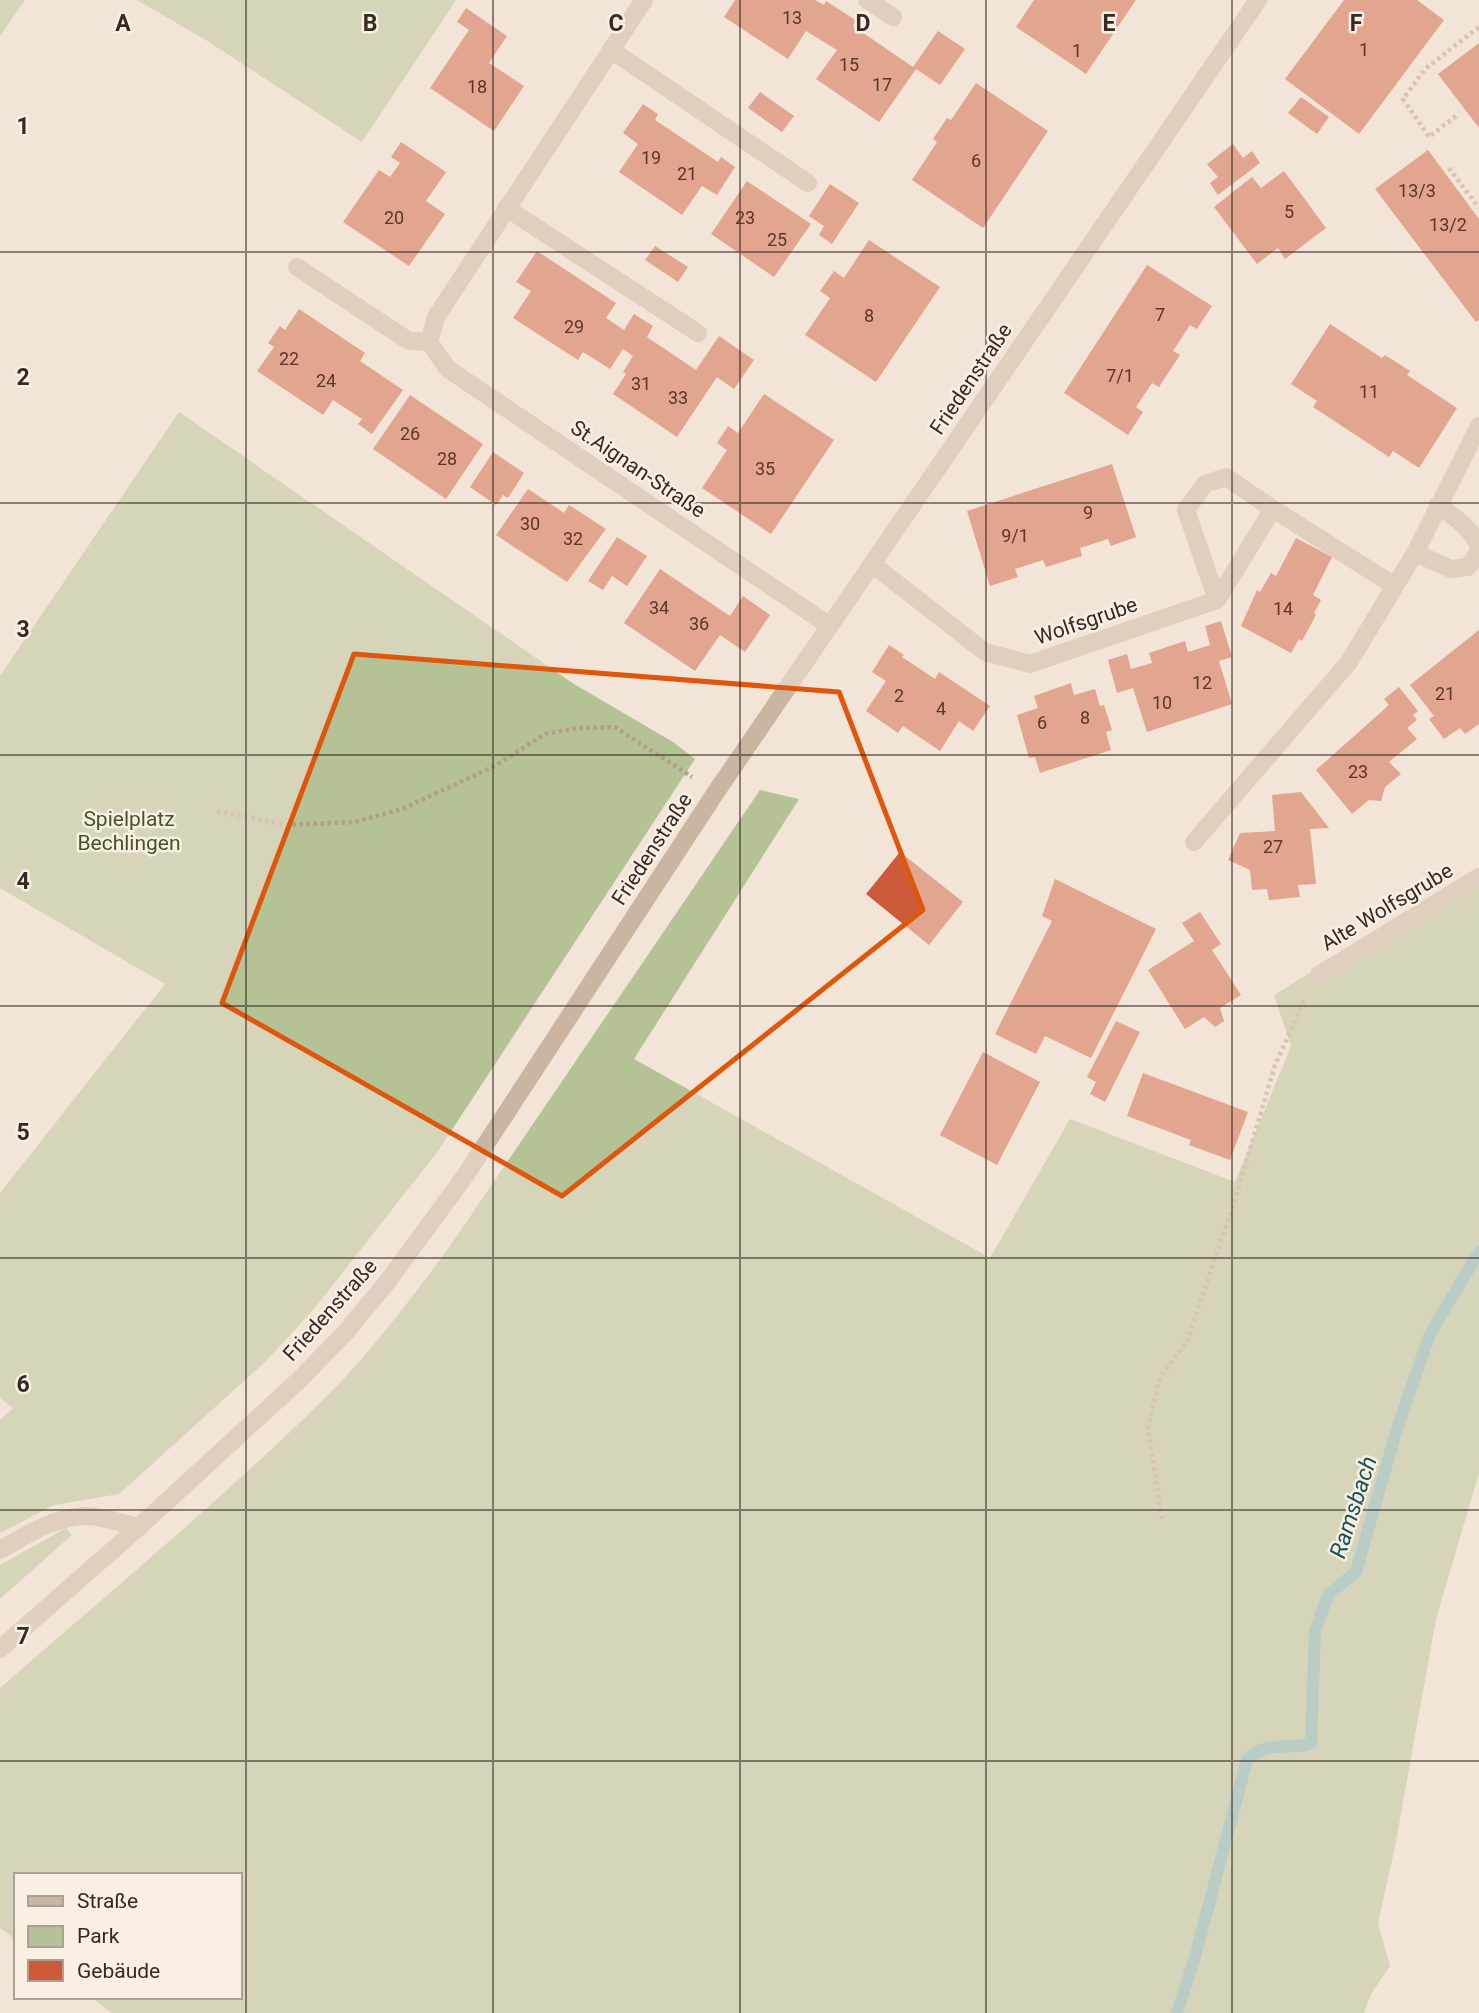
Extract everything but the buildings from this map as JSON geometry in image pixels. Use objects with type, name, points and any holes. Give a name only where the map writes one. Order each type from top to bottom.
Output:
[{"type":"street","points":[[298,267],[409,341],[429,342],[436,317],[644,0]]},
{"type":"street","points":[[867,0],[893,18]]},
{"type":"street","name":"Friedenstraße","points":[[0,1649],[139,1527],[298,1381],[345,1333],[388,1281],[464,1176],[716,792],[1250,3]]},
{"type":"street","points":[[611,50],[807,183]]},
{"type":"street","points":[[506,208],[698,333]]},
{"type":"street","name":"St.Aignan-Straße","points":[[429,342],[447,369],[830,626]]},
{"type":"street","points":[[1194,842],[1349,662],[1415,553],[1479,425]]},
{"type":"street","points":[[1217,600],[1186,510],[1205,484],[1226,477],[1395,586]]},
{"type":"street","points":[[1415,553],[1451,569],[1468,567],[1479,551],[1478,543],[1468,530],[1438,505]]},
{"type":"street","points":[[1217,600],[1273,509]]},
{"type":"street","name":"Wolfsgrube","points":[[872,564],[985,652],[1030,664],[1217,600]]},
{"type":"street","name":"Alte Wolfsgrube","points":[[1319,975],[1479,877]]},
{"type":"street","points":[[0,1550],[41,1527],[65,1518],[88,1516],[139,1527]]},
{"type":"path","points":[[1456,116],[1429,137],[1402,99],[1425,69],[1479,27]]},
{"type":"path","points":[[1449,168],[1479,208]]},
{"type":"path","points":[[217,811],[285,825],[354,822],[402,809],[495,766],[545,734],[577,728],[615,727],[716,792]]},
{"type":"path","points":[[1162,1519],[1148,1428],[1160,1377],[1187,1341],[1234,1203],[1275,1065],[1297,1010],[1319,975]]},
{"type":"highlighted area","points":[[354,654],[839,692],[923,910],[562,1196],[222,1003]]},
{"type":"green space","points":[[0,0],[25,0],[0,36]]},
{"type":"green space","points":[[137,0],[456,0],[362,142],[209,42]]},
{"type":"green space","name":"Spielplatz Bechlingen","points":[[179,412],[574,684],[673,742],[695,759],[438,1151],[314,1309],[265,1362],[119,1494],[54,1505],[0,1533],[0,1420],[13,1408],[0,1398],[0,1193],[165,984],[0,888],[0,676]]},
{"type":"green space","points":[[760,790],[799,799],[634,1059],[990,1258],[1070,1119],[1235,1182],[1291,1046],[1274,995],[1479,870],[1479,1473],[1436,1619],[1395,1847],[1378,1923],[1390,1966],[1371,1994],[1364,2013],[112,2013],[94,1999],[242,1999],[242,1873],[14,1873],[14,1938],[0,1928],[0,1688],[246,1473],[325,1398],[374,1344],[450,1246]]},
{"type":"green space","points":[[66,1528],[72,1535],[0,1599],[0,1565]]},
{"type":"waterway","name":"Ramsbach","points":[[1177,2013],[1195,1957],[1247,1760],[1255,1753],[1270,1747],[1311,1743],[1315,1631],[1328,1595],[1356,1572],[1396,1432],[1430,1334],[1479,1252]]}]
